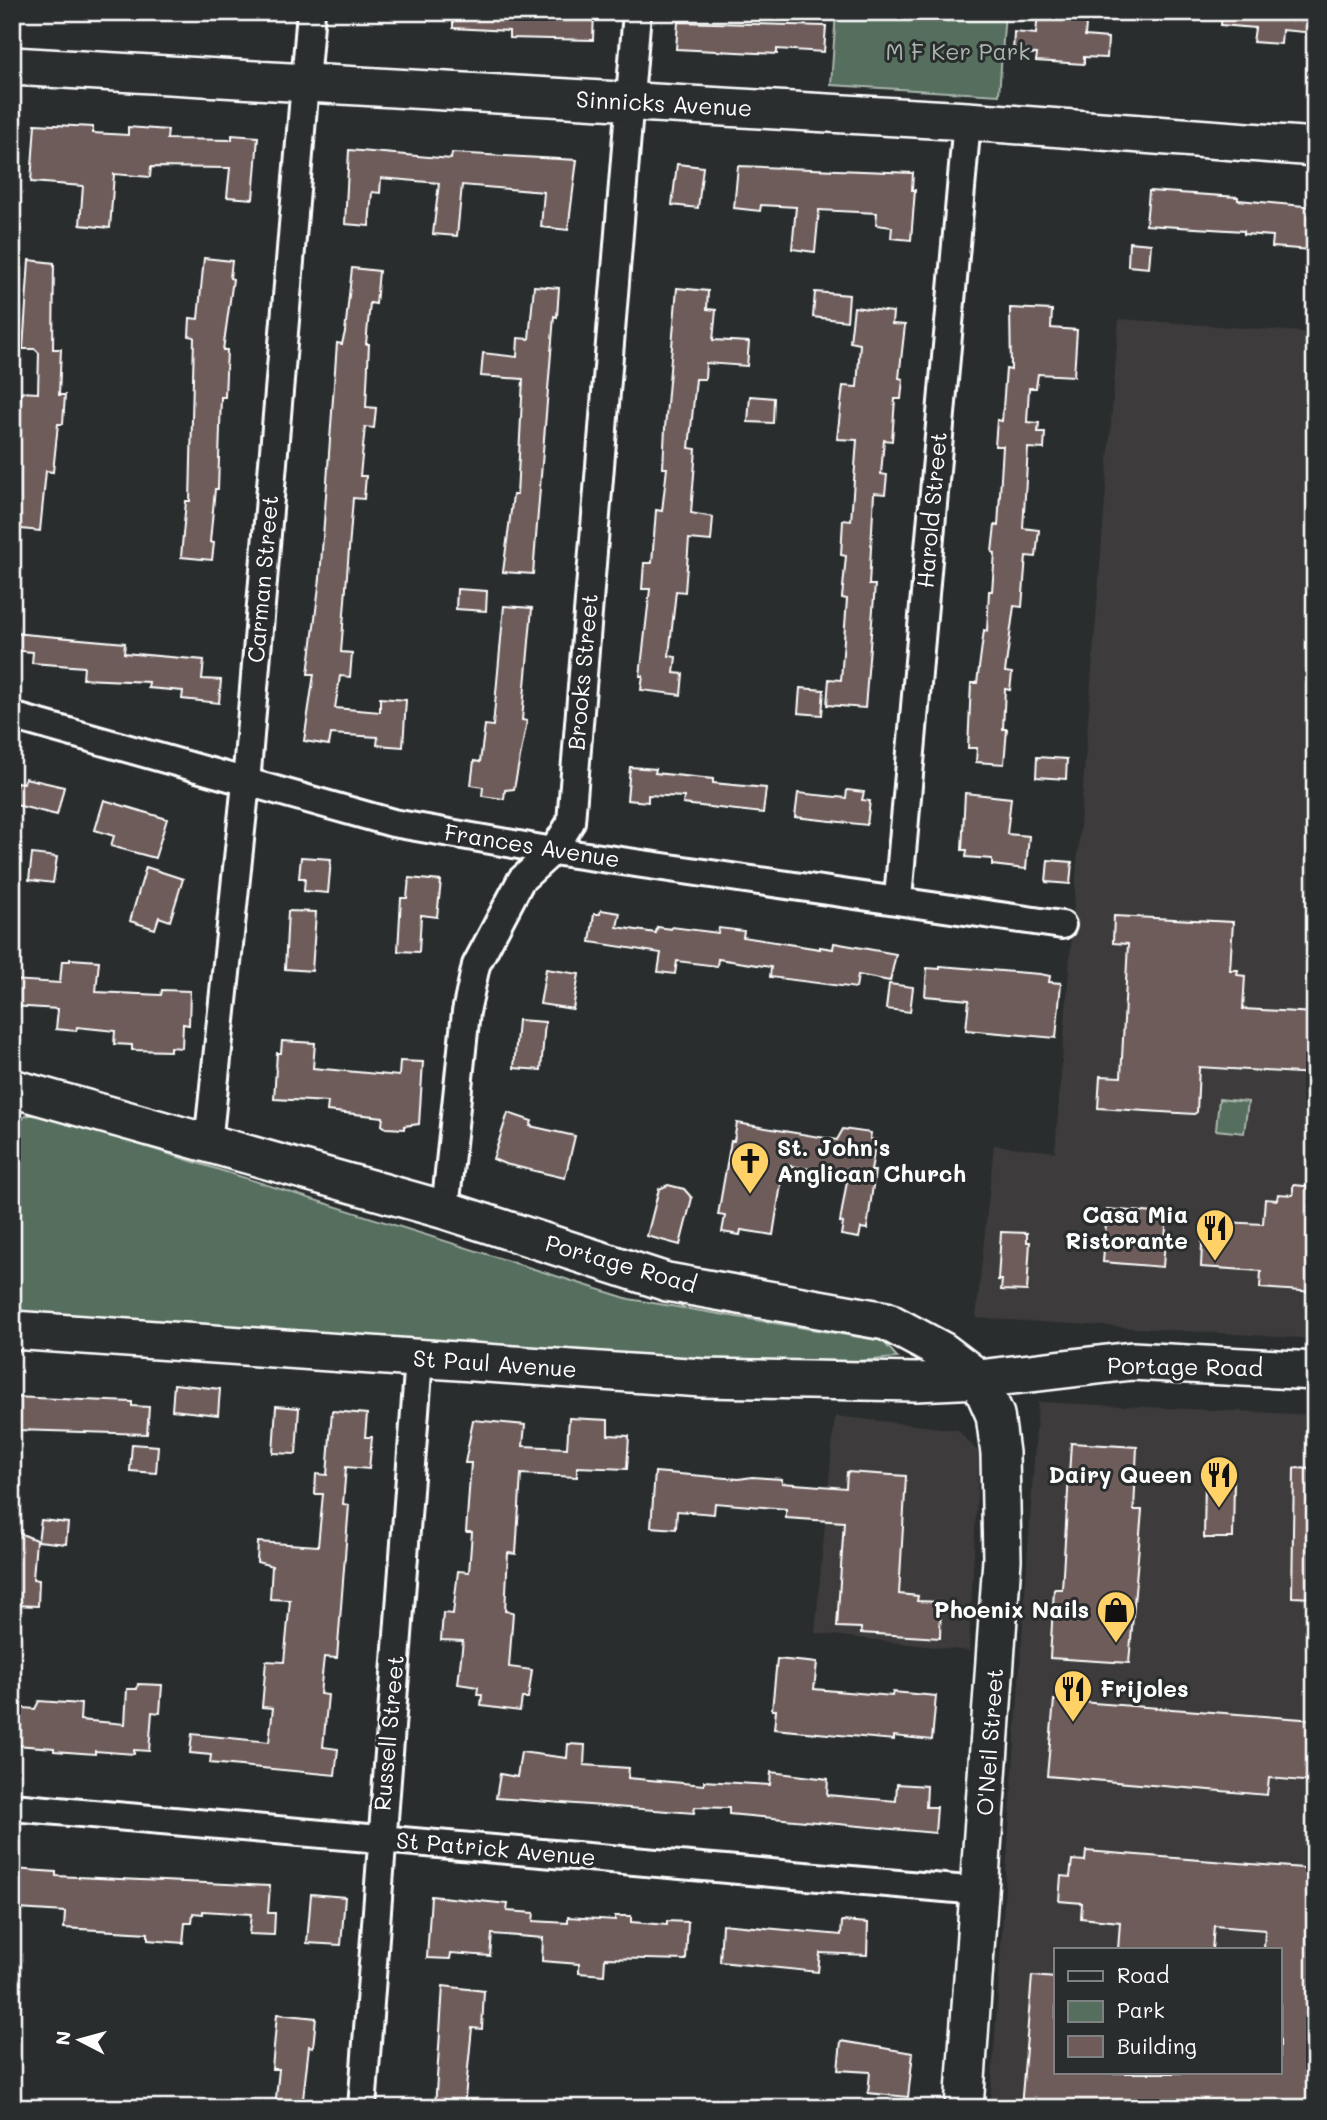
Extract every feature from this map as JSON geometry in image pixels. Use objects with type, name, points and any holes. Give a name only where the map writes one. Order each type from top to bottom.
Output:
[{"type":"street","name":"Carman Street","points":[[208,1144],[246,783],[311,12]]},
{"type":"street","name":"Brooks Street","points":[[445,1210],[466,1012],[476,965],[521,880],[553,851],[571,822],[637,12]]},
{"type":"street","name":"Sinnicks Avenue","points":[[12,66],[967,121],[1315,147]]},
{"type":"street","name":"Harold Street","points":[[898,898],[967,121]]},
{"type":"street","name":"Frances Avenue","points":[[12,716],[393,823],[553,851],[898,898],[1062,925]]},
{"type":"street","name":"Portage Road","points":[[12,1088],[445,1210],[667,1282],[886,1321],[942,1351],[979,1379],[1132,1361],[1315,1371]]},
{"type":"street","name":"St Paul Avenue","points":[[12,1330],[702,1378],[849,1382],[979,1379]]},
{"type":"street","name":"Russell Street","points":[[362,2108],[380,1839],[419,1359]]},
{"type":"street","name":"O'Neil Street","points":[[964,2108],[1002,1560],[995,1416],[979,1379]]},
{"type":"street","name":"St Patrick Avenue","points":[[12,1807],[979,1891]]},
{"type":"shaded area","points":[[1119,319],[1315,333],[1315,1339],[976,1318],[994,1145],[1055,1152]]},
{"type":"shaded area","points":[[1038,1402],[1315,1415],[1315,2108],[990,2108]]},
{"type":"shaded area","points":[[835,1416],[958,1430],[979,1453],[969,1651],[815,1633]]},
{"type":"green space","name":"M F Ker Park","points":[[836,12],[1005,12],[999,95],[831,85]]},
{"type":"green space","points":[[1219,1099],[1248,1102],[1244,1133],[1216,1130]]},
{"type":"green space","points":[[39,1113],[629,1299],[883,1341],[898,1358],[756,1368],[12,1316],[12,1190],[16,1157],[14,1129],[25,1116]]},
{"type":"building","points":[[453,12],[594,12],[593,40],[509,38],[509,31],[453,28]]},
{"type":"building","points":[[1038,12],[1087,12],[1085,36],[1108,38],[1107,58],[1084,57],[1084,64],[1036,61],[1037,54],[1013,53],[1014,32],[1036,34]]},
{"type":"building","points":[[1222,12],[1315,12],[1315,33],[1282,30],[1281,44],[1253,42],[1255,28],[1221,25]]},
{"type":"building","points":[[678,22],[826,26],[824,52],[777,49],[777,54],[676,49]]},
{"type":"building","points":[[35,124],[93,127],[93,133],[128,135],[128,127],[168,130],[167,139],[232,140],[232,135],[258,137],[253,199],[227,197],[230,168],[151,167],[150,177],[114,174],[110,228],[80,225],[83,186],[31,182]]},
{"type":"building","points":[[349,150],[451,159],[452,153],[577,160],[568,230],[541,227],[544,192],[462,185],[457,236],[433,234],[439,183],[381,178],[380,193],[372,192],[369,226],[345,224]]},
{"type":"building","points":[[677,164],[703,167],[698,208],[672,205]]},
{"type":"building","points":[[738,166],[913,173],[912,190],[915,190],[911,240],[891,238],[892,227],[876,225],[877,213],[819,210],[815,252],[792,249],[796,207],[761,205],[760,211],[734,208]]},
{"type":"building","points":[[1149,191],[1238,197],[1238,200],[1315,207],[1312,250],[1272,247],[1273,236],[1244,234],[1244,231],[1146,225]]},
{"type":"building","points":[[1129,242],[1151,244],[1149,268],[1128,266]]},
{"type":"building","points":[[204,258],[232,261],[230,278],[233,279],[223,350],[227,350],[225,397],[221,397],[218,489],[215,489],[210,542],[214,543],[212,560],[181,557],[186,501],[190,501],[194,337],[189,336],[190,318],[198,319]]},
{"type":"building","points":[[29,260],[54,263],[53,349],[61,349],[59,395],[65,395],[63,424],[58,424],[53,472],[46,471],[40,531],[12,528],[21,392],[38,393],[39,353],[35,349],[23,349]]},
{"type":"building","points":[[352,268],[379,271],[376,304],[370,303],[366,344],[369,344],[366,407],[376,408],[374,428],[365,427],[360,476],[366,476],[364,499],[353,498],[341,652],[352,653],[350,677],[340,676],[335,708],[380,712],[380,698],[406,700],[403,747],[377,745],[378,737],[331,734],[329,745],[304,741],[314,674],[308,674],[320,578],[337,343],[342,344],[345,332]]},
{"type":"building","points":[[534,286],[559,288],[557,317],[554,316],[533,574],[503,572],[513,495],[517,495],[523,379],[481,376],[483,353],[517,357],[518,338],[529,339]]},
{"type":"building","points":[[677,288],[708,291],[707,309],[716,310],[713,340],[749,342],[747,366],[706,363],[705,379],[696,379],[689,448],[696,449],[691,513],[713,517],[711,541],[689,539],[685,592],[676,591],[669,656],[676,657],[674,673],[683,674],[681,695],[641,690],[643,676],[640,676],[650,589],[642,589],[644,563],[652,563],[656,510],[662,511],[667,468],[663,468],[665,428]]},
{"type":"building","points":[[815,292],[849,295],[847,321],[813,317]]},
{"type":"building","points":[[854,307],[893,312],[892,324],[905,325],[899,378],[903,379],[901,399],[895,399],[892,441],[884,440],[881,474],[887,475],[885,494],[874,493],[869,585],[875,585],[865,708],[827,705],[829,679],[841,680],[847,599],[842,598],[846,556],[841,555],[843,520],[851,521],[857,440],[837,439],[843,386],[857,387],[860,344],[850,342]]},
{"type":"building","points":[[1010,308],[1052,310],[1051,328],[1077,330],[1074,376],[1038,374],[1036,388],[1029,388],[1027,422],[1039,423],[1038,432],[1045,432],[1044,449],[1028,448],[1023,528],[1039,530],[1036,557],[1026,556],[1022,607],[1014,606],[1005,672],[1012,673],[1010,690],[1005,689],[1003,729],[1007,729],[1004,764],[976,762],[977,748],[968,748],[971,683],[977,683],[984,630],[987,631],[989,591],[992,591],[995,553],[992,552],[995,525],[998,526],[1003,446],[995,446],[997,420],[1002,421],[1006,369],[1011,370]]},
{"type":"building","points":[[750,396],[774,398],[773,423],[748,422]]},
{"type":"building","points":[[457,589],[487,591],[486,611],[456,609]]},
{"type":"building","points":[[504,606],[532,608],[522,720],[527,721],[514,789],[505,790],[504,799],[482,796],[483,787],[471,785],[474,761],[480,762],[485,725],[493,726]]},
{"type":"building","points":[[12,633],[125,643],[124,653],[204,660],[202,679],[221,680],[219,703],[182,699],[183,691],[148,688],[149,682],[83,679],[84,667],[32,663],[33,652],[12,650]]},
{"type":"building","points":[[800,688],[824,690],[822,715],[798,713]]},
{"type":"building","points":[[1037,757],[1067,759],[1066,779],[1036,777]]},
{"type":"building","points":[[630,767],[656,769],[655,773],[713,779],[713,783],[766,788],[763,813],[683,804],[684,797],[648,795],[648,802],[627,800]]},
{"type":"building","points":[[25,778],[64,787],[57,815],[12,804],[17,782],[24,783]]},
{"type":"building","points":[[847,790],[864,792],[862,800],[870,801],[867,825],[795,817],[798,793],[846,798]]},
{"type":"building","points":[[965,793],[1011,798],[1007,834],[1029,836],[1026,869],[992,865],[992,859],[966,857],[967,850],[962,850]]},
{"type":"building","points":[[104,800],[167,819],[155,858],[111,846],[114,836],[95,830]]},
{"type":"building","points":[[32,854],[57,857],[53,883],[29,880]]},
{"type":"building","points":[[301,857],[331,859],[328,893],[304,891],[305,878],[299,878]]},
{"type":"building","points":[[1048,860],[1072,862],[1070,884],[1046,882]]},
{"type":"building","points":[[146,867],[183,879],[170,921],[159,917],[155,929],[130,921]]},
{"type":"building","points":[[409,878],[441,881],[437,917],[421,915],[419,952],[398,951],[401,898],[407,898]]},
{"type":"building","points":[[601,910],[620,913],[617,927],[656,933],[657,927],[718,933],[719,928],[744,931],[743,937],[820,949],[833,949],[834,943],[896,954],[890,981],[858,975],[856,988],[770,977],[771,967],[718,959],[717,966],[677,961],[675,974],[658,972],[661,953],[590,942],[594,914],[600,914]]},
{"type":"building","points":[[288,911],[316,912],[312,971],[285,969]]},
{"type":"building","points":[[1114,916],[1233,922],[1230,970],[1238,970],[1237,975],[1245,976],[1243,1009],[1315,1013],[1314,1074],[1199,1067],[1197,1112],[1194,1114],[1098,1108],[1100,1076],[1121,1077],[1128,944],[1113,943]]},
{"type":"building","points":[[62,961],[99,961],[96,992],[161,995],[162,990],[190,991],[189,1025],[183,1024],[182,1048],[170,1047],[170,1051],[132,1050],[132,1045],[114,1044],[115,1031],[77,1027],[76,1031],[56,1029],[58,1009],[12,1006],[12,980],[60,983]]},
{"type":"building","points":[[940,966],[1050,976],[1049,982],[1061,983],[1056,1038],[966,1030],[969,1000],[925,996],[927,968],[940,969]]},
{"type":"building","points":[[546,969],[579,974],[573,1009],[540,1004]]},
{"type":"building","points":[[889,984],[913,987],[910,1012],[886,1009]]},
{"type":"building","points":[[518,1020],[545,1022],[541,1070],[514,1068]]},
{"type":"building","points":[[282,1041],[315,1043],[313,1068],[399,1076],[400,1061],[423,1062],[419,1124],[404,1126],[404,1129],[386,1128],[382,1125],[383,1117],[327,1111],[328,1102],[274,1099],[277,1053],[281,1053]]},
{"type":"building","points":[[508,1113],[532,1121],[530,1126],[575,1136],[565,1178],[493,1159]]},
{"type":"building","name":"St. John's Anglican Church","points":[[737,1123],[837,1140],[843,1129],[871,1133],[870,1139],[876,1140],[871,1171],[875,1171],[867,1229],[861,1228],[859,1238],[841,1235],[843,1223],[840,1222],[848,1175],[784,1165],[773,1235],[741,1230],[740,1235],[722,1232],[725,1216],[718,1215],[731,1141],[734,1141]]},
{"type":"building","points":[[668,1185],[684,1189],[692,1198],[680,1245],[647,1236],[659,1189]]},
{"type":"building","points":[[1293,1185],[1315,1187],[1315,1292],[1260,1288],[1261,1271],[1201,1267],[1203,1221],[1263,1224],[1265,1199],[1277,1200],[1278,1194],[1293,1195]]},
{"type":"building","points":[[1107,1209],[1167,1214],[1163,1267],[1103,1262]]},
{"type":"building","points":[[1001,1232],[1027,1233],[1027,1242],[1030,1242],[1027,1291],[1001,1290],[1002,1280],[998,1280]]},
{"type":"building","points":[[174,1384],[220,1389],[218,1415],[172,1410]]},
{"type":"building","points":[[12,1397],[132,1402],[132,1406],[149,1407],[147,1434],[17,1430],[17,1423],[12,1423]]},
{"type":"building","points":[[276,1406],[299,1408],[296,1454],[273,1453]]},
{"type":"building","points":[[332,1411],[367,1414],[365,1437],[372,1437],[369,1469],[346,1467],[343,1504],[349,1505],[337,1658],[324,1657],[320,1694],[328,1695],[323,1747],[338,1749],[335,1775],[210,1763],[211,1755],[190,1753],[192,1734],[269,1742],[273,1708],[262,1707],[266,1661],[284,1662],[290,1600],[270,1599],[272,1566],[257,1562],[258,1542],[318,1546],[323,1494],[315,1494],[316,1474],[327,1475]]},
{"type":"building","points":[[569,1418],[608,1420],[608,1435],[629,1436],[627,1469],[577,1467],[577,1477],[521,1474],[516,1554],[508,1553],[505,1611],[513,1612],[509,1667],[532,1670],[528,1698],[522,1698],[520,1711],[481,1706],[482,1695],[477,1695],[478,1687],[458,1684],[463,1641],[441,1640],[443,1613],[453,1614],[458,1571],[469,1572],[472,1532],[466,1532],[471,1463],[465,1463],[473,1420],[525,1425],[523,1446],[567,1448]]},
{"type":"building","points":[[1071,1443],[1137,1447],[1134,1510],[1142,1510],[1129,1663],[1050,1658],[1054,1589],[1062,1589]]},
{"type":"building","points":[[132,1444],[158,1446],[156,1473],[130,1471]]},
{"type":"building","points":[[1294,1468],[1315,1469],[1315,1598],[1292,1597]]},
{"type":"building","points":[[655,1472],[739,1479],[782,1479],[782,1483],[846,1488],[847,1472],[906,1476],[899,1594],[918,1596],[917,1601],[941,1602],[940,1638],[861,1633],[861,1628],[837,1627],[844,1522],[786,1518],[786,1509],[715,1503],[714,1514],[677,1511],[676,1529],[651,1527]]},
{"type":"building","name":"Dairy Queen","points":[[1205,1479],[1234,1480],[1233,1538],[1204,1538]]},
{"type":"building","points":[[41,1520],[68,1523],[66,1544],[38,1541]]},
{"type":"building","points":[[12,1530],[36,1540],[33,1579],[39,1580],[38,1606],[12,1605]]},
{"type":"building","points":[[777,1659],[817,1663],[814,1689],[892,1696],[893,1692],[936,1696],[932,1740],[894,1736],[894,1740],[774,1729],[776,1710],[772,1710]]},
{"type":"building","points":[[138,1684],[162,1685],[160,1713],[152,1712],[149,1751],[134,1750],[134,1754],[95,1751],[95,1754],[54,1751],[54,1748],[16,1745],[17,1742],[12,1742],[12,1707],[35,1709],[39,1701],[81,1704],[80,1720],[125,1724],[127,1689],[137,1689]]},
{"type":"building","points":[[1054,1700],[1315,1720],[1315,1782],[1269,1778],[1267,1795],[1047,1776]]},
{"type":"building","points":[[568,1744],[585,1745],[584,1765],[629,1768],[628,1778],[704,1785],[704,1781],[770,1785],[771,1772],[828,1779],[827,1795],[896,1801],[897,1784],[927,1786],[926,1807],[937,1807],[935,1833],[729,1814],[729,1808],[695,1807],[694,1813],[496,1798],[500,1774],[517,1777],[521,1752],[567,1758]]},
{"type":"building","points":[[1086,1851],[1315,1869],[1315,2108],[1248,2108],[1192,2103],[1192,2108],[1021,2108],[1032,1976],[1054,1978],[1054,2074],[1282,2074],[1282,1948],[1264,1948],[1265,1930],[1214,1926],[1212,1948],[1118,1948],[1120,1922],[1081,1918],[1082,1903],[1059,1901],[1061,1876],[1070,1877],[1072,1860],[1085,1861]]},
{"type":"building","points":[[12,1869],[56,1872],[56,1876],[270,1886],[268,1913],[275,1913],[274,1935],[249,1934],[251,1914],[203,1911],[203,1914],[193,1913],[192,1923],[185,1923],[183,1943],[148,1940],[148,1933],[64,1928],[65,1912],[18,1909],[19,1896],[12,1895]]},
{"type":"building","points":[[311,1894],[345,1897],[341,1945],[307,1943]]},
{"type":"building","points":[[431,1896],[508,1904],[507,1911],[534,1913],[533,1921],[568,1923],[568,1917],[615,1920],[615,1916],[631,1916],[631,1922],[667,1925],[667,1921],[688,1922],[686,1960],[605,1958],[604,1975],[579,1973],[579,1964],[542,1961],[543,1938],[492,1934],[490,1956],[451,1953],[450,1959],[427,1958]]},
{"type":"building","points":[[842,1921],[868,1923],[867,1955],[820,1953],[818,1972],[720,1962],[722,1924],[841,1935]]},
{"type":"building","points":[[443,1986],[484,1991],[482,2029],[472,2028],[464,2108],[435,2108]]},
{"type":"building","points":[[277,2014],[316,2018],[313,2047],[309,2046],[302,2108],[275,2108],[279,2069],[272,2069]]},
{"type":"building","points":[[841,2041],[913,2053],[908,2097],[868,2093],[870,2072],[838,2070]]},
{"type":"place","name":"St. John's Anglican Church","points":[[750,1195]]},
{"type":"place","name":"Casa Mia Ristorante","points":[[1215,1262]]},
{"type":"place","name":"Dairy Queen","points":[[1219,1509]]},
{"type":"place","name":"Phoenix Nails","points":[[1116,1644]]},
{"type":"place","name":"Frijoles","points":[[1073,1723]]}]
